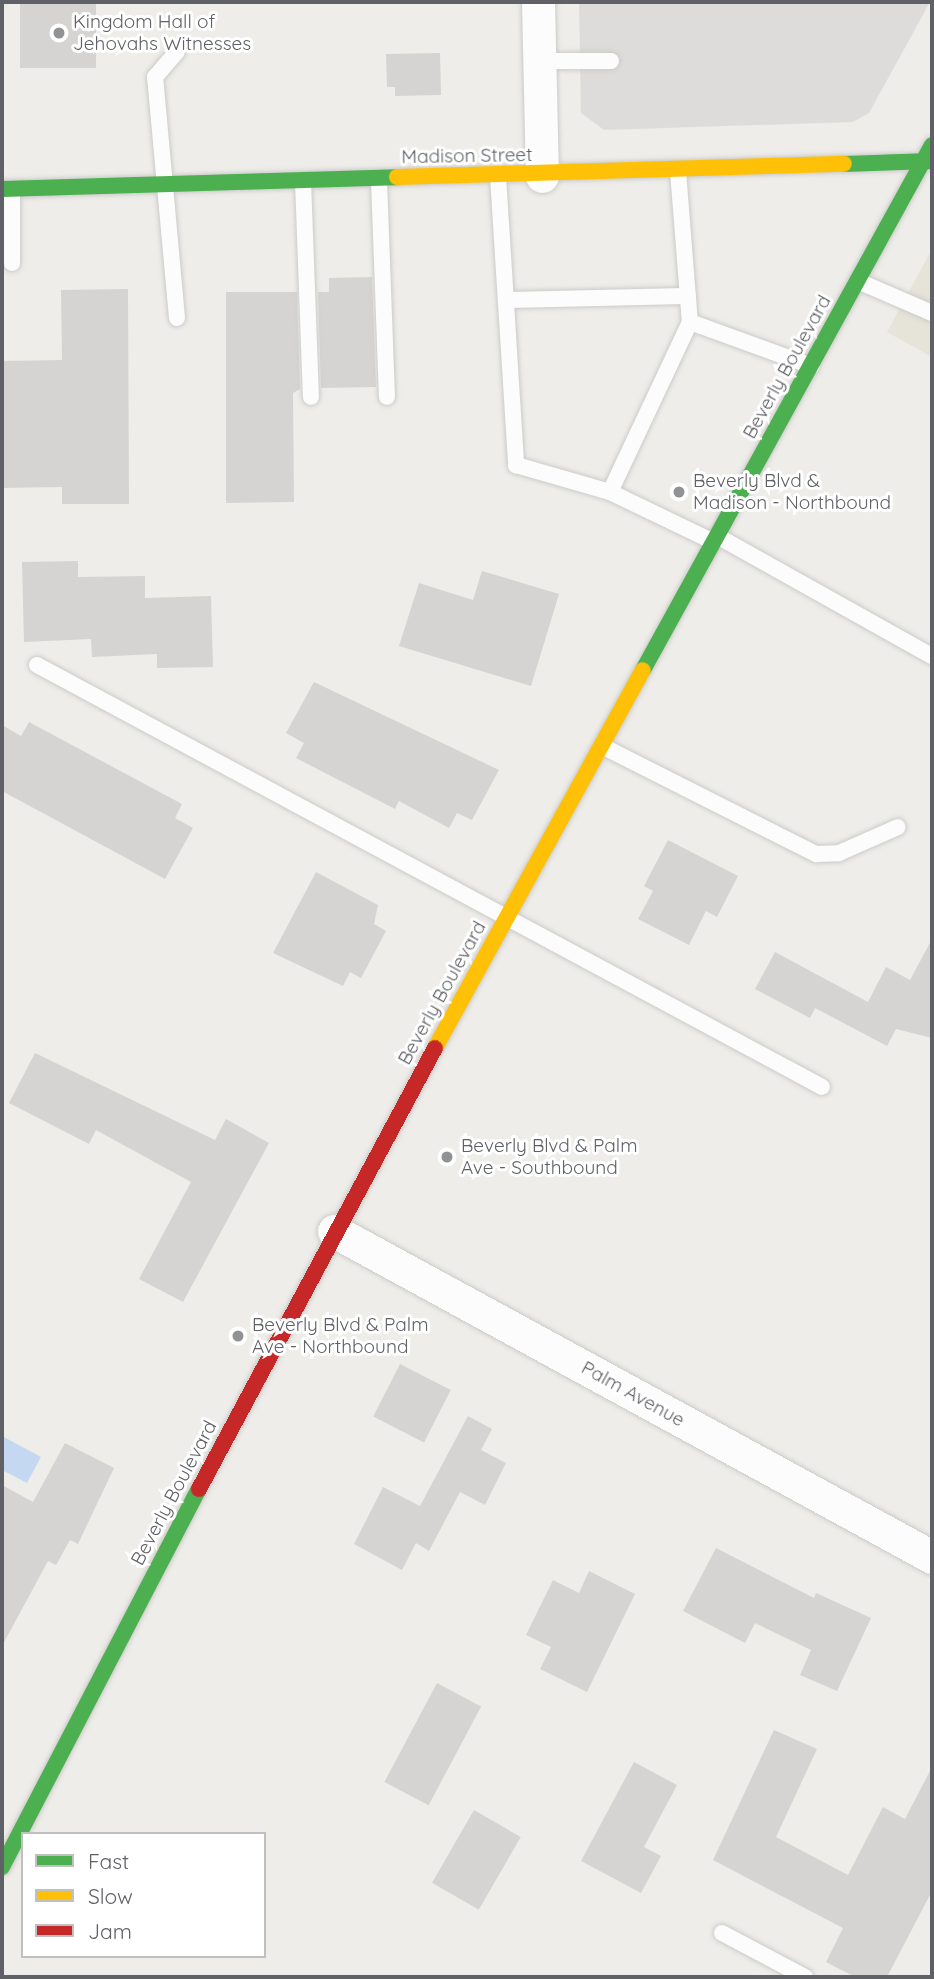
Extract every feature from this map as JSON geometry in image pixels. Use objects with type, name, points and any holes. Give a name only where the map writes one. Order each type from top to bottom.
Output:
[{"type":"main road","name":"Beverly Boulevard","points":[[2,1867],[334,1231],[858,281],[928,161],[932,145]]},
{"type":"main road","name":"Madison Street","points":[[7,189],[541,176],[928,161]]},
{"type":"street","points":[[538,2],[541,176]]},
{"type":"street","name":"Palm Avenue","points":[[334,1231],[932,1558]]},
{"type":"lane","points":[[177,52],[155,77],[161,185],[177,317]]},
{"type":"lane","points":[[540,61],[611,61]]},
{"type":"lane","points":[[610,492],[690,322],[678,171]]},
{"type":"lane","points":[[498,176],[516,465],[610,492],[716,539],[932,656]]},
{"type":"lane","points":[[379,180],[387,397]]},
{"type":"lane","points":[[303,181],[311,397]]},
{"type":"lane","points":[[7,189],[12,262]]},
{"type":"lane","points":[[858,281],[932,313]]},
{"type":"lane","points":[[506,300],[688,296]]},
{"type":"lane","points":[[690,322],[811,366]]},
{"type":"lane","points":[[37,665],[505,922],[822,1087]]},
{"type":"lane","points":[[602,746],[816,854],[852,849],[898,827]]},
{"type":"lane","points":[[722,1933],[805,1977]]},
{"type":"shaded area","points":[[579,2],[930,2],[869,113],[853,122],[604,130],[581,113]]},
{"type":"shaded area","points":[[932,249],[932,357],[887,332]]},
{"type":"water","points":[[2,1436],[41,1457],[27,1483],[2,1470]]},
{"type":"building","name":"Kingdom Hall of Jehovahs Witnesses","points":[[20,2],[96,2],[96,68],[20,68]]},
{"type":"building","points":[[440,53],[441,95],[395,96],[395,87],[387,87],[386,54]]},
{"type":"building","points":[[372,277],[376,387],[321,388],[318,292],[329,292],[329,278]]},
{"type":"building","points":[[128,289],[129,504],[62,504],[62,487],[2,488],[2,361],[62,360],[61,290]]},
{"type":"building","points":[[226,292],[297,292],[300,389],[293,393],[294,502],[226,503]]},
{"type":"building","points":[[78,561],[78,577],[145,576],[145,598],[211,596],[213,667],[157,668],[157,654],[92,657],[91,639],[24,642],[22,562]]},
{"type":"building","points":[[482,571],[559,594],[531,686],[399,646],[419,583],[473,600]]},
{"type":"building","points":[[314,682],[499,770],[472,820],[457,813],[449,828],[399,801],[395,809],[296,758],[304,743],[286,733]]},
{"type":"building","points":[[29,722],[182,804],[175,818],[193,828],[165,879],[2,791],[2,725],[21,736]]},
{"type":"building","points":[[668,840],[738,876],[717,917],[706,911],[689,945],[638,919],[653,891],[644,886]]},
{"type":"building","points":[[316,872],[378,905],[374,924],[386,931],[361,978],[350,972],[343,986],[273,953]]},
{"type":"building","points":[[932,939],[932,1038],[896,1029],[887,1046],[815,1008],[810,1018],[755,989],[775,952],[868,1002],[886,967],[910,980]]},
{"type":"building","points":[[35,1053],[215,1140],[226,1119],[269,1143],[183,1302],[139,1279],[191,1182],[96,1130],[89,1144],[9,1103]]},
{"type":"building","points":[[400,1364],[451,1390],[424,1442],[373,1417]]},
{"type":"building","points":[[468,1416],[492,1429],[481,1450],[506,1463],[485,1505],[460,1492],[429,1551],[416,1543],[402,1570],[354,1544],[383,1487],[420,1506]]},
{"type":"building","points":[[65,1443],[114,1468],[78,1544],[70,1540],[56,1565],[48,1561],[2,1646],[2,1485],[33,1502]]},
{"type":"building","points":[[716,1548],[814,1598],[816,1593],[871,1618],[837,1691],[800,1675],[811,1650],[755,1623],[745,1643],[683,1611]]},
{"type":"building","points":[[589,1571],[635,1594],[587,1692],[540,1669],[551,1647],[526,1635],[553,1580],[579,1593]]},
{"type":"building","points":[[437,1683],[481,1706],[429,1805],[384,1782]]},
{"type":"building","points":[[774,1730],[817,1749],[776,1837],[848,1875],[883,1807],[905,1819],[932,1767],[932,1891],[887,1977],[855,1977],[826,1962],[843,1928],[713,1860]]},
{"type":"building","points":[[634,1762],[677,1785],[644,1847],[661,1856],[641,1893],[581,1861]]},
{"type":"building","points":[[474,1810],[521,1837],[479,1910],[432,1883]]},
{"type":"traffic: fast","points":[[643,670],[932,145]]},
{"type":"traffic: fast","points":[[844,164],[932,161]]},
{"type":"traffic: fast","points":[[2,189],[397,177]]},
{"type":"traffic: fast","points":[[2,1867],[199,1489]]},
{"type":"traffic: slow","points":[[397,177],[844,164]]},
{"type":"traffic: slow","points":[[435,1048],[643,670]]},
{"type":"traffic: jam","points":[[199,1489],[435,1048]]},
{"type":"place","name":"Kingdom Hall of Jehovahs Witnesses","points":[[59,33]]},
{"type":"place","name":"Beverly Blvd & Madison - Northbound","points":[[679,492]]},
{"type":"place","name":"Beverly Blvd & Palm Ave - Southbound","points":[[447,1157]]},
{"type":"place","name":"Beverly Blvd & Palm Ave - Northbound","points":[[238,1336]]}]
